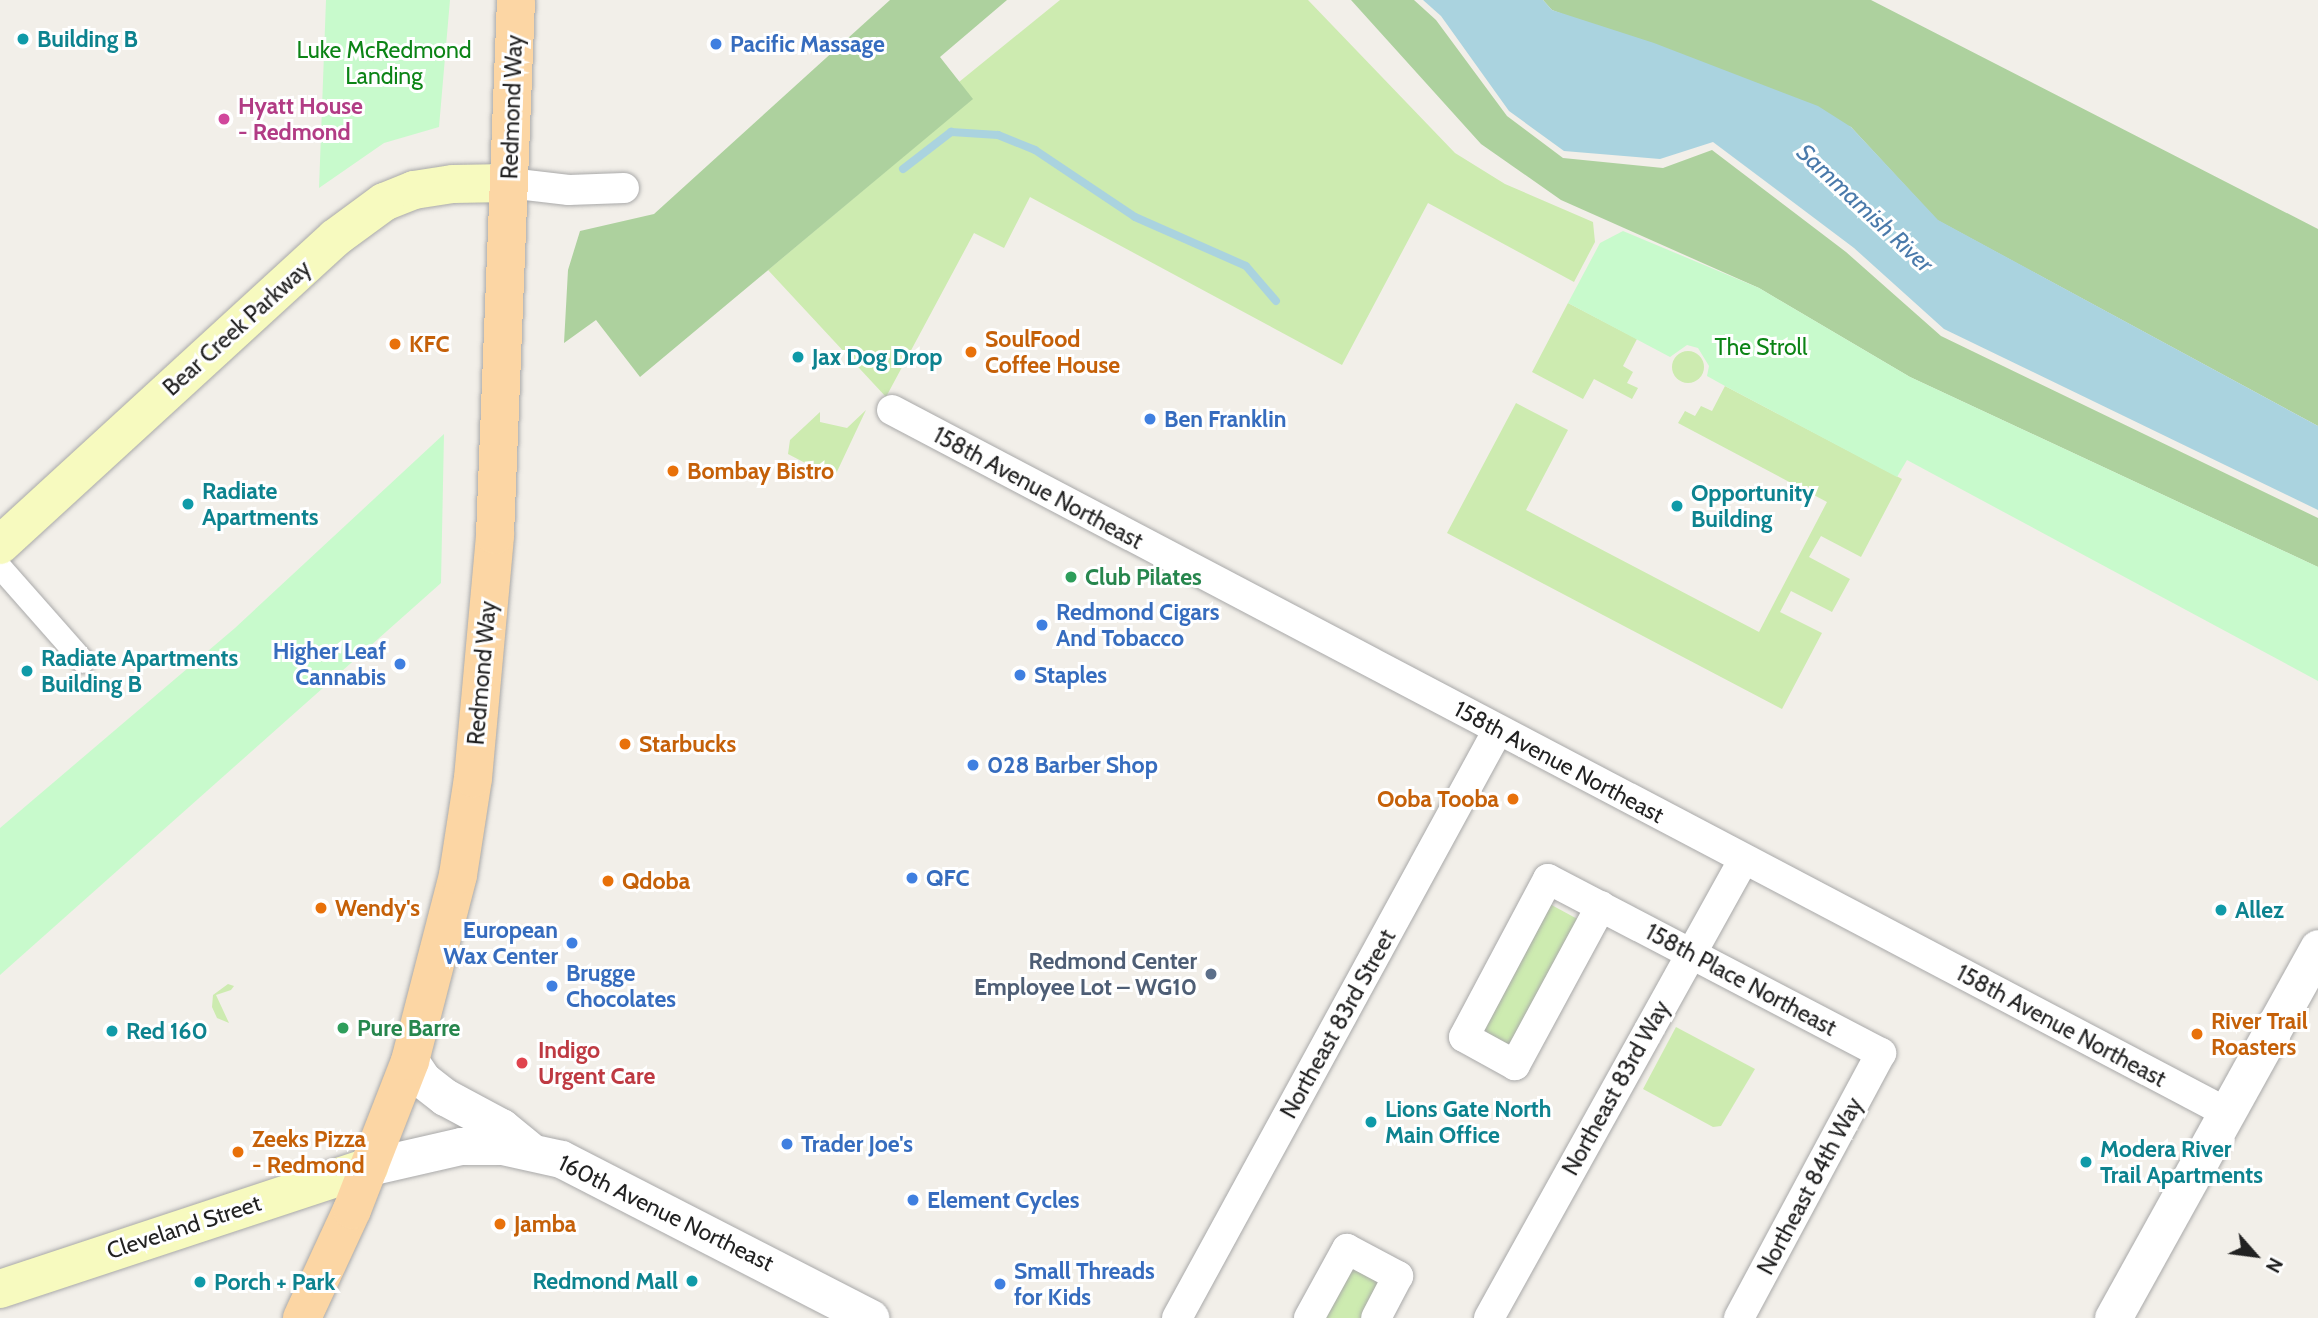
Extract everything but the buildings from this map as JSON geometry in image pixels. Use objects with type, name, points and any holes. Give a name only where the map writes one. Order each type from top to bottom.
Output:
[{"type":"main road","name":"Redmond Way","points":[[302,1318],[369,1167],[410,1060],[458,875],[473,778],[495,535],[516,0]]},
{"type":"main road","name":"Bear Creek Parkway","points":[[0,545],[335,238],[384,202],[414,190],[453,184],[509,183]]},
{"type":"main road","name":"Cleveland Street","points":[[0,1289],[369,1167]]},
{"type":"street","points":[[509,183],[569,190],[624,188]]},
{"type":"street","name":"158th Avenue Northeast","points":[[892,410],[2226,1112]]},
{"type":"street","points":[[0,567],[83,661]]},
{"type":"street","name":"Northeast 83rd Street","points":[[1177,1318],[1499,730]]},
{"type":"street","name":"Northeast 83rd Way","points":[[1489,1318],[1744,859]]},
{"type":"street","name":"158th Place Northeast","points":[[1601,906],[1515,1065],[1464,1037],[1548,879],[1601,906],[1881,1053]]},
{"type":"street","points":[[2113,1318],[2318,948]]},
{"type":"street","name":"Northeast 84th Way","points":[[1739,1318],[1881,1053]]},
{"type":"street","points":[[410,1060],[424,1080],[445,1097],[500,1127],[529,1150]]},
{"type":"street","name":"160th Avenue Northeast","points":[[369,1167],[461,1146],[529,1150],[594,1172],[870,1318]]},
{"type":"street","points":[[1310,1318],[1347,1248],[1398,1276],[1376,1318]]},
{"type":"green space","name":"Luke McRedmond Landing","points":[[326,0],[450,0],[439,127],[384,143],[319,188]]},
{"type":"green space","points":[[890,0],[1007,0],[940,57],[973,99],[640,377],[596,320],[564,343],[568,270],[580,231],[654,214]]},
{"type":"green space","points":[[1060,0],[1308,0],[1455,153],[1505,184],[1593,222],[1595,242],[1574,282],[1428,203],[1342,365],[1030,197],[1004,248],[974,233],[886,397],[768,270],[972,99],[959,82]]},
{"type":"green space","points":[[1351,0],[1414,0],[1436,20],[1507,116],[1563,158],[1663,168],[1712,150],[1846,252],[1941,336],[2318,518],[2318,567],[1910,377],[1759,288],[1561,200],[1481,144]]},
{"type":"green space","points":[[1543,0],[1871,0],[2318,229],[2318,426],[1937,220],[1851,127],[1552,10]]},
{"type":"green space","name":"The Stroll","points":[[1623,231],[1759,288],[1910,377],[2318,567],[2318,681],[1907,460],[1897,477],[1725,386],[1707,376],[1709,366],[1698,348],[1687,345],[1670,357],[1568,303],[1600,243]]},
{"type":"green space","points":[[1568,303],[1637,339],[1623,366],[1633,372],[1627,383],[1638,388],[1632,399],[1594,379],[1583,399],[1532,372]]},
{"type":"green space","points":[[1688,351],[1699,356],[1704,367],[1699,378],[1688,383],[1677,378],[1672,367],[1677,356]]},
{"type":"green space","points":[[1725,386],[1902,479],[1861,557],[1821,536],[1809,557],[1850,579],[1832,612],[1791,591],[1780,612],[1822,633],[1782,709],[1447,533],[1516,403],[1568,430],[1526,510],[1759,632],[1827,502],[1678,423],[1685,411],[1695,416],[1701,406],[1712,411]]},
{"type":"green space","points":[[866,410],[834,478],[788,454],[790,440],[820,412],[820,422],[847,428]]},
{"type":"green space","points":[[444,434],[441,583],[0,975],[0,828],[235,628]]},
{"type":"green space","points":[[1546,902],[1583,922],[1508,1052],[1480,1036]]},
{"type":"green space","points":[[228,984],[234,986],[231,990],[216,995],[229,1023],[217,1018],[212,1007],[213,995]]},
{"type":"green space","points":[[1676,1027],[1755,1069],[1721,1126],[1713,1127],[1643,1089]]},
{"type":"green space","points":[[1356,1262],[1384,1277],[1368,1318],[1319,1318]]},
{"type":"water","name":"Sammamish River","points":[[1423,0],[1543,0],[1552,10],[1654,43],[1818,106],[1851,127],[1938,220],[2318,426],[2318,510],[1944,329],[1854,248],[1713,142],[1660,159],[1564,151],[1509,111],[1441,16]]},
{"type":"waterway","points":[[903,169],[951,132],[998,135],[1035,150],[1135,217],[1246,266],[1276,301]]},
{"type":"place","name":"Building B","points":[[23,39]]},
{"type":"place","name":"Pacific Massage","points":[[716,44]]},
{"type":"place","name":"Hyatt House - Redmond","points":[[224,119]]},
{"type":"place","name":"KFC","points":[[395,344]]},
{"type":"place","name":"SoulFood Coffee House","points":[[971,352]]},
{"type":"place","name":"Jax Dog Drop","points":[[798,357]]},
{"type":"place","name":"Ben Franklin","points":[[1150,419]]},
{"type":"place","name":"Bombay Bistro","points":[[673,471]]},
{"type":"place","name":"Radiate Apartments","points":[[188,504]]},
{"type":"place","name":"Opportunity Building","points":[[1677,506]]},
{"type":"place","name":"Club Pilates","points":[[1071,577]]},
{"type":"place","name":"Redmond Cigars And Tobacco","points":[[1042,625]]},
{"type":"place","name":"Higher Leaf Cannabis","points":[[400,664]]},
{"type":"place","name":"Radiate Apartments Building B","points":[[27,671]]},
{"type":"place","name":"Staples","points":[[1020,675]]},
{"type":"place","name":"Starbucks","points":[[625,744]]},
{"type":"place","name":"028 Barber Shop","points":[[973,765]]},
{"type":"place","name":"Ooba Tooba","points":[[1513,799]]},
{"type":"place","name":"QFC","points":[[912,878]]},
{"type":"place","name":"Qdoba","points":[[608,881]]},
{"type":"place","name":"Wendy's","points":[[321,908]]},
{"type":"place","name":"Allez","points":[[2221,910]]},
{"type":"place","name":"European Wax Center","points":[[572,943]]},
{"type":"place","name":"Redmond Center Employee Lot – WG10","points":[[1211,974]]},
{"type":"place","name":"Brugge Chocolates","points":[[552,986]]},
{"type":"place","name":"Pure Barre","points":[[343,1028]]},
{"type":"place","name":"Red 160","points":[[112,1031]]},
{"type":"place","name":"River Trail Roasters","points":[[2197,1034]]},
{"type":"place","name":"Indigo Urgent Care","points":[[522,1063]]},
{"type":"place","name":"Lions Gate North Main Office","points":[[1371,1122]]},
{"type":"place","name":"Trader Joe's","points":[[787,1144]]},
{"type":"place","name":"Zeeks Pizza - Redmond","points":[[238,1152]]},
{"type":"place","name":"Modera River Trail Apartments","points":[[2086,1162]]},
{"type":"place","name":"Element Cycles","points":[[913,1200]]},
{"type":"place","name":"Jamba","points":[[500,1224]]},
{"type":"place","name":"Redmond Mall","points":[[692,1281]]},
{"type":"place","name":"Porch + Park","points":[[200,1282]]},
{"type":"place","name":"Small Threads for Kids","points":[[1000,1284]]}]
